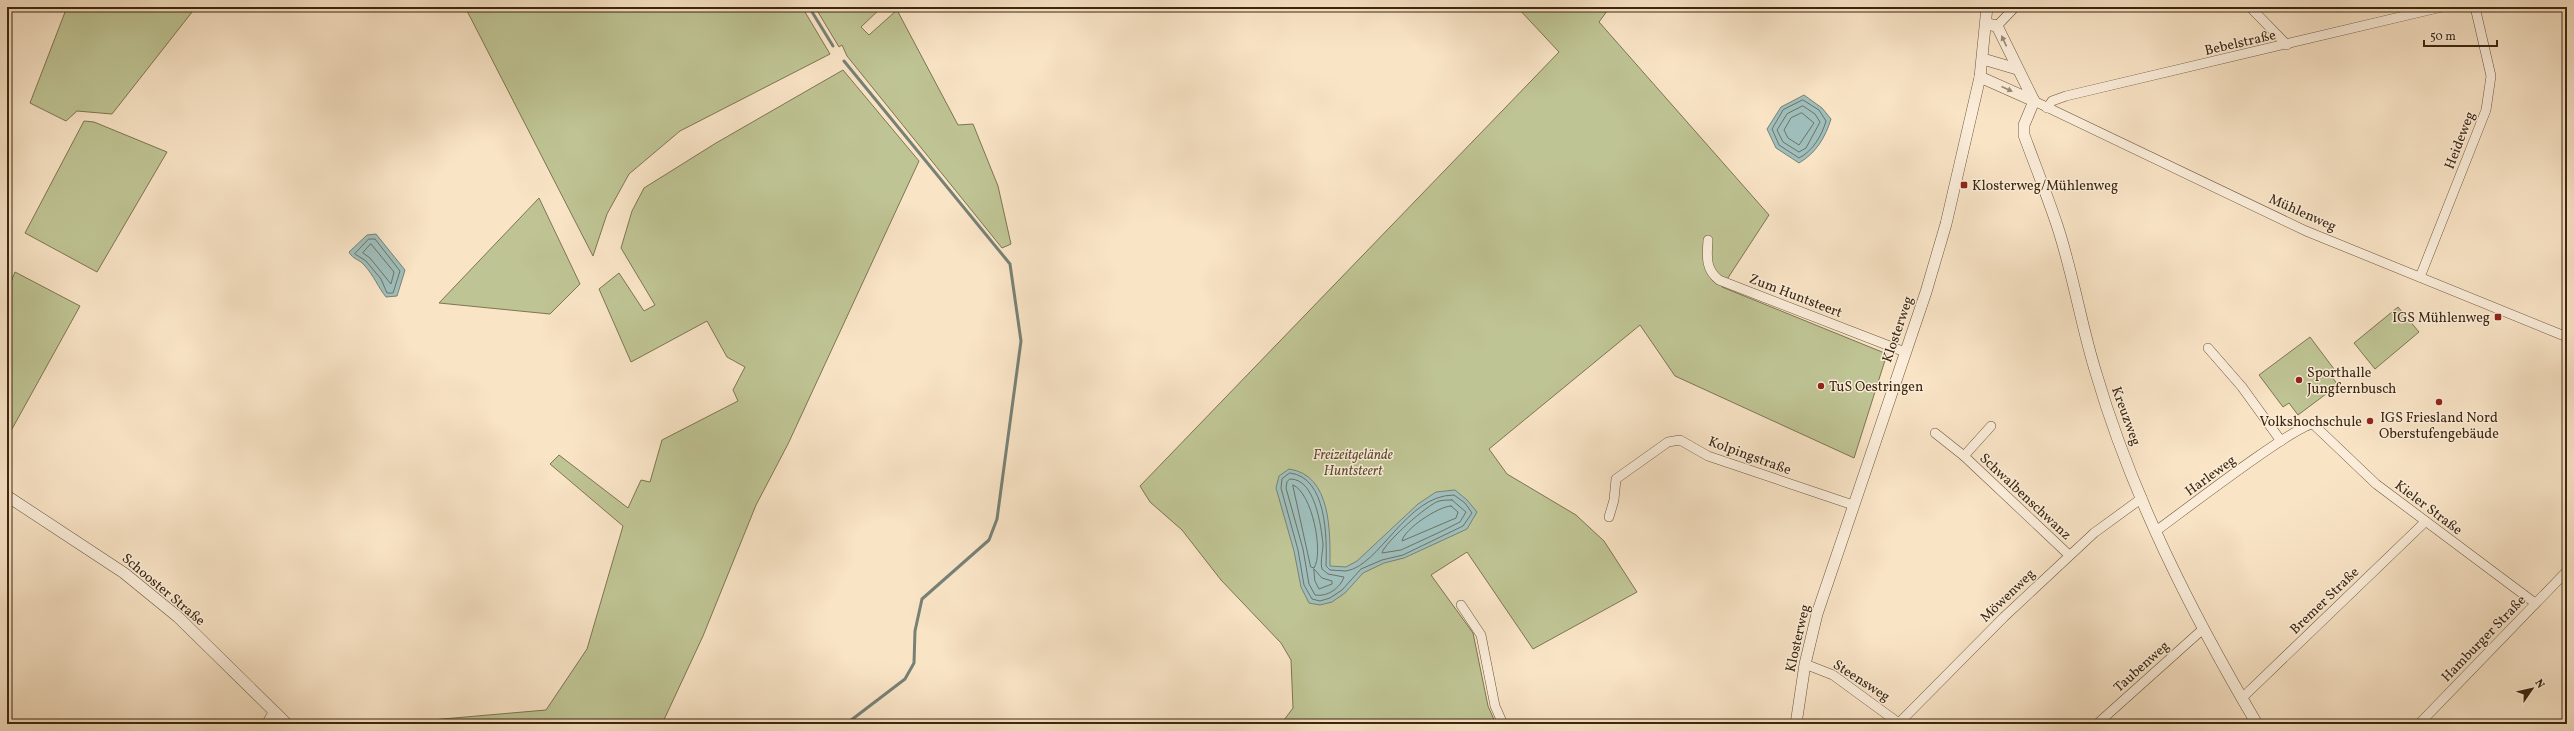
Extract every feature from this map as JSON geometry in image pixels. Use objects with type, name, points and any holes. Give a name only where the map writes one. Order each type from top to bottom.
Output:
[{"type":"street","name":"Klosterweg","points":[[1796,724],[1805,664],[1817,614],[1905,352],[1946,224],[1992,25],[1987,7]]},
{"type":"street","points":[[2015,7],[1992,25],[2034,101]]},
{"type":"street","points":[[2250,7],[2286,45]]},
{"type":"street","name":"Bebelstraße","points":[[2047,108],[2052,101],[2066,96],[2442,7]]},
{"type":"street","name":"Heideweg","points":[[2420,278],[2486,110],[2491,76],[2475,7]]},
{"type":"street","points":[[1983,59],[2017,69]]},
{"type":"street","name":"Mühlenweg","points":[[1980,77],[2034,101],[2306,231],[2567,337]]},
{"type":"street","name":"Kreuzweg","points":[[2034,101],[2024,125],[2024,135],[2058,226],[2096,374],[2142,498],[2156,531],[2204,628],[2257,724]]},
{"type":"street","name":"Zum Huntsteert","points":[[1708,240],[1706,261],[1712,275],[1719,280],[1905,352]]},
{"type":"street","points":[[2208,348],[2242,387],[2281,441]]},
{"type":"street","name":"Harleweg","points":[[2156,531],[2281,441],[2307,424],[2313,424]]},
{"type":"street","name":"Kieler Straße","points":[[2313,424],[2376,484],[2535,603]]},
{"type":"street","name":"Schwalbenschwanz","points":[[1964,456],[1991,426]]},
{"type":"street","name":"Schwalbenschwanz","points":[[1935,433],[1964,456],[2069,555]]},
{"type":"street","name":"Kolpingstraße","points":[[1609,517],[1614,500],[1616,479],[1668,442],[1680,440],[1708,456],[1853,505]]},
{"type":"street","name":"Schooster Straße","points":[[7,496],[124,573],[178,618],[287,724]]},
{"type":"street","name":"Möwenweg","points":[[1900,723],[2004,617],[2069,555],[2094,533],[2142,498]]},
{"type":"street","name":"Bremer Straße","points":[[2242,698],[2426,522]]},
{"type":"street","name":"Hamburger Straße","points":[[2420,724],[2567,571]]},
{"type":"street","points":[[1460,605],[1481,635],[1495,706],[1503,724]]},
{"type":"street","name":"Taubenweg","points":[[2097,724],[2204,628]]},
{"type":"street","name":"Steensweg","points":[[1805,664],[1833,675],[1900,723]]},
{"type":"street","points":[[266,724],[274,711]]},
{"type":"green space","points":[[67,7],[196,7],[112,114],[77,111],[66,121],[30,103]]},
{"type":"green space","points":[[465,7],[802,7],[830,54],[680,131],[629,174],[607,214],[593,256]]},
{"type":"green space","points":[[815,7],[882,7],[861,27],[869,35],[897,10],[958,125],[973,124],[998,186],[1011,244],[1002,248],[847,56],[842,45],[839,47]]},
{"type":"green space","name":"Freizeitgelände Huntsteert","points":[[1517,7],[1610,7],[1599,22],[1769,215],[1722,287],[1887,354],[1854,458],[1675,376],[1640,325],[1489,449],[1507,474],[1576,515],[1604,541],[1637,592],[1533,649],[1467,552],[1431,575],[1473,633],[1488,706],[1496,724],[1287,724],[1284,720],[1293,708],[1291,660],[1281,643],[1221,580],[1182,530],[1150,502],[1140,486],[1559,52]]},
{"type":"green space","points":[[843,70],[919,161],[788,444],[756,505],[703,636],[662,724],[385,724],[546,710],[587,649],[623,526],[550,464],[559,455],[628,508],[641,480],[650,482],[662,440],[738,401],[733,390],[745,367],[727,357],[707,321],[631,362],[599,289],[619,273],[644,311],[655,305],[621,248],[632,211],[644,188],[716,143]]},
{"type":"green space","points":[[84,121],[94,122],[167,152],[97,272],[25,233]]},
{"type":"green space","points":[[539,198],[580,284],[550,314],[439,303]]},
{"type":"green space","points":[[15,272],[80,306],[7,438],[7,291]]},
{"type":"green space","points":[[2398,307],[2419,332],[2375,369],[2354,343]]},
{"type":"green space","name":"Sporthalle Jungfernbusch","points":[[2310,337],[2334,369],[2329,373],[2338,385],[2298,415],[2289,403],[2283,407],[2259,375]]},
{"type":"water","points":[[1804,95],[1822,108],[1831,119],[1826,132],[1815,150],[1799,163],[1776,148],[1767,129],[1781,107]]},
{"type":"water","points":[[376,234],[405,270],[397,296],[386,297],[368,270],[363,264],[352,257],[349,252],[367,235]]},
{"type":"water","points":[[1289,469],[1303,474],[1314,482],[1321,494],[1326,507],[1330,538],[1330,566],[1346,567],[1357,561],[1418,504],[1436,492],[1455,490],[1467,500],[1477,512],[1467,529],[1404,558],[1384,563],[1363,573],[1345,593],[1332,602],[1320,605],[1309,603],[1301,587],[1294,551],[1276,488],[1279,476]]},
{"type":"waterway","points":[[809,7],[833,46]]},
{"type":"waterway","points":[[844,61],[1010,264],[1021,341],[997,519],[989,540],[922,599],[915,631],[914,663],[905,679],[846,724]]},
{"type":"place","name":"Klosterweg/Mühlenweg","points":[[1964,185]]},
{"type":"place","name":"IGS Mühlenweg","points":[[2498,317]]},
{"type":"place","name":"Sporthalle Jungfernbusch","points":[[2299,380]]},
{"type":"place","name":"TuS Oestringen","points":[[1821,386]]},
{"type":"place","name":"IGS Friesland Nord Oberstufengebäude","points":[[2439,402]]},
{"type":"place","name":"Volkshochschule","points":[[2370,421]]}]
